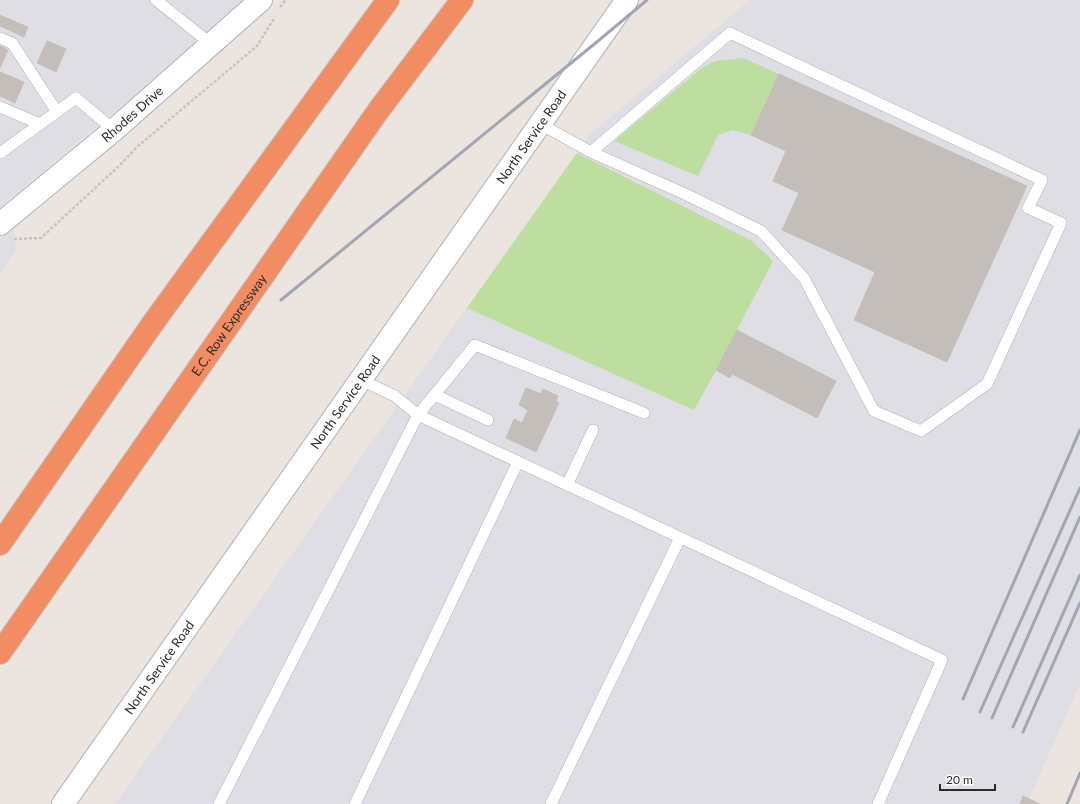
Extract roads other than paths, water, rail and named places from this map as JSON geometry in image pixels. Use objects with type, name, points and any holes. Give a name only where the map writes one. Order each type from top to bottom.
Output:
[{"type":"highway","points":[[0,544],[153,323],[388,0]]},
{"type":"highway","name":"E.C. Row Expressway","points":[[0,653],[378,111],[462,0]]},
{"type":"highway","points":[[0,661],[36,602]]},
{"type":"street","name":"North Service Road","points":[[63,804],[627,0]]},
{"type":"street","name":"Rhodes Drive","points":[[7,232],[114,130],[211,44],[272,8]]},
{"type":"lane","points":[[156,0],[211,44]]},
{"type":"lane","points":[[540,124],[591,152],[686,194],[761,230],[804,278],[874,410],[922,431],[987,384],[1061,223],[1028,208],[1042,180],[730,33],[591,152]]},
{"type":"lane","points":[[0,38],[12,43],[56,112]]},
{"type":"lane","points":[[0,153],[76,98],[114,130]]},
{"type":"lane","points":[[0,107],[40,124]]},
{"type":"lane","points":[[219,804],[418,415],[475,345],[644,413]]},
{"type":"lane","points":[[361,380],[395,396],[418,415],[942,660],[878,804]]},
{"type":"lane","points":[[435,395],[488,420]]},
{"type":"lane","points":[[567,485],[593,430]]},
{"type":"lane","points":[[355,804],[518,462]]},
{"type":"lane","points":[[551,804],[680,538]]},
{"type":"railway","points":[[281,300],[647,0]]},
{"type":"railway","points":[[963,699],[1080,430]]},
{"type":"railway","points":[[980,712],[1080,488]]},
{"type":"railway","points":[[992,718],[1080,517]]},
{"type":"railway","points":[[1013,727],[1080,575]]},
{"type":"railway","points":[[1023,732],[1080,603]]},
{"type":"railway","points":[[1067,804],[1080,773]]}]
